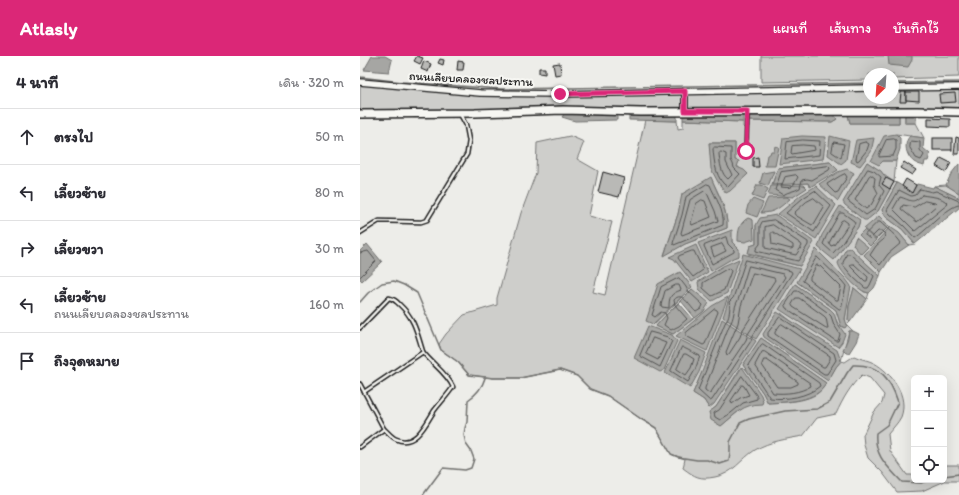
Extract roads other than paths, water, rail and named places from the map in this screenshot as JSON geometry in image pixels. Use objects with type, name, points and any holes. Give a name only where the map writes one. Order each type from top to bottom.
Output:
[{"type":"street","name":"ถนนเลียบคลองชลประทาน","points":[[360,82],[480,93],[560,94],[863,88]]},
{"type":"street","points":[[899,88],[959,86]]},
{"type":"street","points":[[685,91],[685,111]]},
{"type":"street","points":[[360,114],[568,110],[959,112]]},
{"type":"lane","points":[[746,151],[747,111]]},
{"type":"lane","points":[[360,233],[379,221],[421,222],[426,220],[467,154],[469,141],[466,125],[460,113]]},
{"type":"lane","points":[[360,328],[390,298],[394,299],[406,311],[415,324],[423,352],[450,379],[453,387],[418,436],[404,442],[395,439],[384,429],[360,384]]},
{"type":"lane","points":[[364,392],[423,352]]},
{"type":"lane","points":[[360,447],[384,429]]},
{"type":"water","points":[[372,56],[385,56],[392,60],[389,72],[364,70]]},
{"type":"water","points":[[888,56],[912,56],[912,60],[908,67],[889,65]]},
{"type":"water","points":[[617,112],[617,120],[575,121],[562,117],[565,113]]},
{"type":"water","points":[[629,112],[677,114],[677,121],[629,120]]},
{"type":"water","points":[[683,114],[743,115],[743,122],[683,120]]},
{"type":"water","points":[[899,114],[899,123],[850,123],[848,115]]},
{"type":"water","points":[[750,115],[834,115],[837,119],[832,122],[749,121]]},
{"type":"water","points":[[905,115],[916,115],[916,123],[905,123]]},
{"type":"water","points":[[896,134],[900,138],[900,149],[896,161],[883,161],[879,165],[871,161],[884,136]]},
{"type":"water","points":[[802,136],[826,137],[823,159],[779,164],[783,138]]},
{"type":"water","points":[[830,136],[849,141],[846,160],[841,164],[828,155]]},
{"type":"water","points":[[910,136],[924,138],[923,148],[930,154],[928,161],[925,161],[924,166],[914,162],[907,153],[906,146]]},
{"type":"water","points":[[874,138],[871,152],[860,166],[851,162],[856,140]]},
{"type":"water","points":[[709,143],[735,143],[735,160],[739,161],[737,167],[744,170],[748,174],[726,193],[711,169]]},
{"type":"water","points":[[775,146],[779,147],[775,166],[765,166],[767,155],[770,154],[771,151],[774,151]]},
{"type":"water","points":[[830,162],[838,170],[810,187],[808,183],[772,185],[778,168]]},
{"type":"water","points":[[867,162],[881,171],[886,178],[883,184],[890,189],[878,211],[867,220],[864,220],[843,202]]},
{"type":"water","points":[[959,164],[959,193],[946,185],[951,174]]},
{"type":"water","points":[[847,169],[854,173],[838,201],[819,184],[838,172]]},
{"type":"water","points":[[774,171],[768,186],[760,183],[763,173]]},
{"type":"water","points":[[711,177],[724,208],[727,228],[685,244],[664,256],[678,214],[682,194]]},
{"type":"water","points":[[897,183],[912,192],[917,184],[933,188],[934,186],[959,198],[959,208],[915,244],[902,229],[886,217],[882,210]]},
{"type":"water","points":[[757,185],[761,185],[768,189],[763,200],[752,196]]},
{"type":"water","points":[[804,185],[807,188],[793,197],[768,195],[771,186]]},
{"type":"water","points":[[816,186],[836,205],[816,239],[778,214],[801,195]]},
{"type":"water","points":[[787,197],[790,199],[777,209],[770,212],[761,213],[768,198]]},
{"type":"water","points":[[753,199],[763,203],[757,217],[746,213],[748,205]]},
{"type":"water","points":[[840,206],[860,220],[858,227],[834,260],[818,247],[822,235]]},
{"type":"water","points":[[776,215],[814,242],[800,266],[748,253],[750,246],[756,244],[756,225],[760,218]]},
{"type":"water","points":[[879,216],[889,226],[876,239],[864,229]]},
{"type":"water","points":[[748,218],[753,220],[754,239],[745,242],[738,241],[740,228],[743,222]]},
{"type":"water","points":[[890,227],[899,233],[909,245],[891,257],[881,272],[864,255]]},
{"type":"water","points":[[732,230],[732,242],[739,249],[739,256],[711,271],[698,243]]},
{"type":"water","points":[[864,230],[876,240],[870,246],[859,235]]},
{"type":"water","points":[[856,237],[868,247],[861,254],[853,245]]},
{"type":"water","points":[[367,244],[382,262],[362,281],[360,279],[360,251]]},
{"type":"water","points":[[696,245],[708,272],[692,282],[674,259],[669,257]]},
{"type":"water","points":[[850,248],[880,276],[874,288],[869,293],[855,285],[839,267],[838,263],[846,249]]},
{"type":"water","points":[[816,249],[851,286],[845,319],[847,325],[845,328],[841,326],[836,310],[797,282]]},
{"type":"water","points":[[743,254],[800,269],[756,339],[723,317]]},
{"type":"water","points":[[739,259],[727,293],[712,301],[699,289],[698,282],[723,266]]},
{"type":"water","points":[[680,272],[692,287],[653,324],[646,321],[658,284]]},
{"type":"water","points":[[795,284],[834,313],[837,323],[845,334],[838,347],[779,309]]},
{"type":"water","points":[[854,288],[867,299],[850,322],[848,320],[849,306]]},
{"type":"water","points":[[692,289],[709,303],[704,311],[695,318],[681,301]]},
{"type":"water","points":[[728,297],[707,351],[676,336],[712,306]]},
{"type":"water","points":[[679,303],[693,319],[673,334],[656,326],[666,315]]},
{"type":"water","points":[[777,312],[837,350],[841,361],[828,381],[764,337],[763,334]]},
{"type":"water","points":[[722,319],[756,341],[714,404],[709,408],[704,400],[693,393]]},
{"type":"water","points":[[648,326],[672,335],[677,341],[664,370],[660,372],[634,358]]},
{"type":"water","points":[[849,331],[859,334],[849,353],[846,353],[843,350]]},
{"type":"water","points":[[761,338],[826,383],[822,389],[816,394],[800,400],[768,403],[763,393],[743,365]]},
{"type":"water","points":[[680,340],[706,353],[699,372],[690,388],[665,373]]},
{"type":"water","points":[[742,367],[761,395],[763,401],[762,404],[755,404],[744,408],[721,426],[711,420],[709,412],[716,407]]},
{"type":"waterway","points":[[360,77],[402,82],[501,89],[863,83]]},
{"type":"waterway","points":[[899,83],[959,82]]},
{"type":"waterway","points":[[360,302],[368,293],[382,283],[394,281],[404,285],[417,293],[441,350],[458,362],[469,375],[493,378],[520,378],[560,370],[577,376],[590,389],[608,396],[656,428],[671,454],[678,457],[707,460],[720,464],[729,461],[730,442],[740,423],[749,419],[785,411],[817,409],[830,402],[853,365],[870,367],[883,374],[895,393],[898,402],[887,425],[876,433],[879,454],[887,466],[902,482],[911,482]]},
{"type":"waterway","points":[[423,495],[443,468],[465,470],[471,468],[474,459],[466,444],[464,435],[467,422],[468,400],[479,390],[485,378]]},
{"type":"waterway","points":[[947,476],[959,474]]}]
